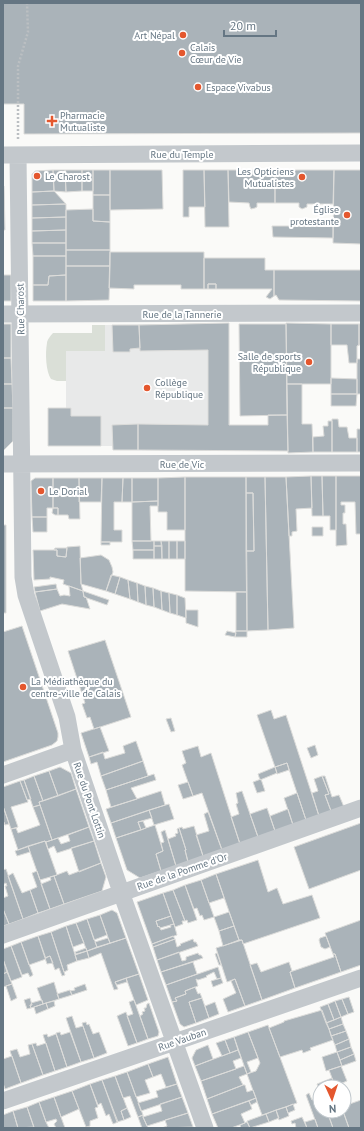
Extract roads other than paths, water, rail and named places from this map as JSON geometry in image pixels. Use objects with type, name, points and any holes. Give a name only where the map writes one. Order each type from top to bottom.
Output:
[{"type":"street","name":"Rue du Temple","points":[[11,155],[361,153]]},
{"type":"street","name":"Rue Charost","points":[[11,155],[20,314],[23,464]]},
{"type":"street","name":"Rue de la Tannerie","points":[[3,314],[361,313]]},
{"type":"street","name":"Rue de Vic","points":[[3,464],[361,463]]},
{"type":"street","name":"Rue du Pont Lottin","points":[[23,464],[24,587],[29,606],[67,717],[74,750],[121,892],[173,1042],[205,1128]]},
{"type":"street","points":[[3,775],[74,750]]},
{"type":"street","name":"Rue de la Pomme d'Or","points":[[3,935],[361,808]]},
{"type":"street","name":"Rue Vauban","points":[[3,1101],[361,978]]},
{"type":"place","name":"Art Népal","points":[[183,35]]},
{"type":"place","name":"Calais Cœur de Vie","points":[[182,53]]},
{"type":"place","name":"Espace Vivabus","points":[[198,87]]},
{"type":"place","name":"Pharmacie Mutualiste","points":[[52,121]]},
{"type":"place","name":"Le Charost","points":[[37,176]]},
{"type":"place","name":"Les Opticiens Mutualistes","points":[[302,177]]},
{"type":"place","name":"Église protestante","points":[[347,215]]},
{"type":"place","name":"Salle de sports République","points":[[309,362]]},
{"type":"place","name":"Collège République","points":[[147,388]]},
{"type":"place","name":"Le Dorial","points":[[41,491]]},
{"type":"place","name":"La Médiathèque du centre-ville de Calais","points":[[23,687]]}]
